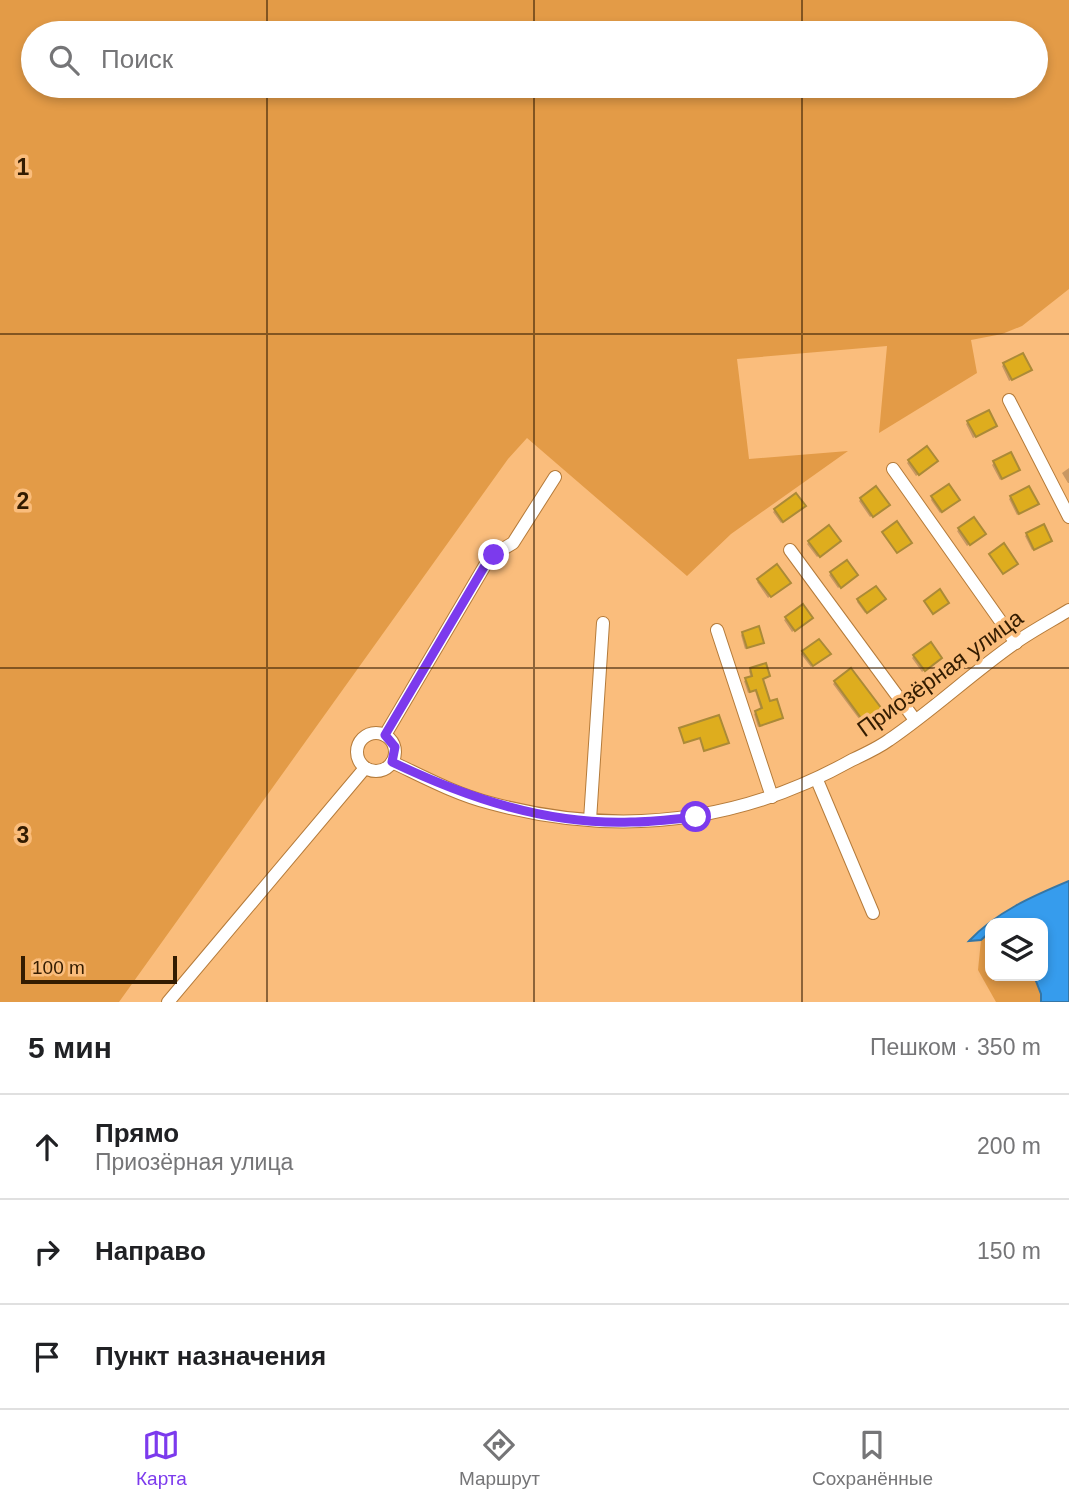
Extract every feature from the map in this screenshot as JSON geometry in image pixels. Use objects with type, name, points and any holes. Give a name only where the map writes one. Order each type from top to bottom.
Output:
[{"type":"street","points":[[1009,400],[1069,517]]},
{"type":"street","points":[[893,468],[1016,643]]},
{"type":"street","points":[[385,735],[487,562],[513,543],[555,477]]},
{"type":"street","points":[[790,550],[915,720]]},
{"type":"street","name":"Приозёрная улица","points":[[392,762],[441,785],[489,803],[562,817],[630,822],[696,817],[772,797],[817,780],[888,740],[1016,643],[1069,610]]},
{"type":"street","points":[[590,820],[603,623]]},
{"type":"street","points":[[717,630],[772,797]]},
{"type":"street","points":[[370,733],[385,735],[395,747],[392,762],[380,771],[365,768],[357,754],[361,739],[370,733]]},
{"type":"street","points":[[168,1002],[365,768]]},
{"type":"street","points":[[817,780],[873,913]]},
{"type":"shaded area","points":[[0,0],[1069,0],[1069,289],[1022,326],[1002,334],[971,340],[977,373],[879,433],[887,346],[737,359],[749,459],[848,451],[731,534],[687,576],[527,438],[508,459],[119,1002],[0,1002]]},
{"type":"shaded area","points":[[985,936],[985,981],[1036,981],[1041,1002],[996,1002],[978,970],[981,940]]},
{"type":"water","points":[[1069,881],[1069,1002],[1041,1002],[1036,981],[1048,981],[1048,918],[996,918],[1029,899]]},
{"type":"water","points":[[985,927],[985,936],[981,940],[969,941]]},
{"type":"building","points":[[1023,353],[1032,370],[1012,380],[1003,363]]},
{"type":"building","points":[[989,410],[997,426],[976,437],[967,421]]},
{"type":"building","points":[[927,446],[938,461],[919,475],[908,460]]},
{"type":"building","points":[[1011,452],[1020,470],[1002,479],[993,461]]},
{"type":"building","points":[[949,484],[960,500],[942,512],[931,496]]},
{"type":"building","points":[[876,486],[890,505],[873,517],[860,498]]},
{"type":"building","points":[[1029,486],[1039,504],[1019,514],[1010,496]]},
{"type":"building","points":[[796,493],[806,506],[783,522],[774,509]]},
{"type":"building","points":[[974,517],[986,534],[970,545],[958,528]]},
{"type":"building","points":[[897,521],[912,543],[897,553],[882,532]]},
{"type":"building","points":[[1044,524],[1052,541],[1034,550],[1026,533]]},
{"type":"building","points":[[829,525],[841,541],[820,557],[808,541]]},
{"type":"building","points":[[1004,543],[1018,564],[1003,574],[989,554]]},
{"type":"building","points":[[847,560],[858,575],[841,588],[830,572]]},
{"type":"building","points":[[777,564],[791,583],[771,597],[757,579]]},
{"type":"building","points":[[876,586],[886,599],[867,613],[857,599]]},
{"type":"building","points":[[940,589],[949,603],[933,614],[924,601]]},
{"type":"building","points":[[803,604],[813,618],[795,631],[785,617]]},
{"type":"building","points":[[759,626],[764,643],[747,648],[742,632]]},
{"type":"building","points":[[819,639],[831,654],[813,666],[802,651]]},
{"type":"building","points":[[931,642],[942,658],[925,671],[913,655]]},
{"type":"building","points":[[766,663],[770,676],[763,679],[770,701],[777,699],[783,718],[760,726],[755,711],[762,708],[756,690],[750,692],[745,678],[752,676],[750,668]]},
{"type":"building","points":[[851,668],[882,709],[864,722],[834,681]]},
{"type":"building","points":[[719,715],[729,743],[704,751],[700,738],[684,743],[679,728]]},
{"type":"route","points":[[494,555],[487,562],[385,735],[395,747],[392,762],[441,785],[489,803],[562,817],[630,822],[696,817]]}]
